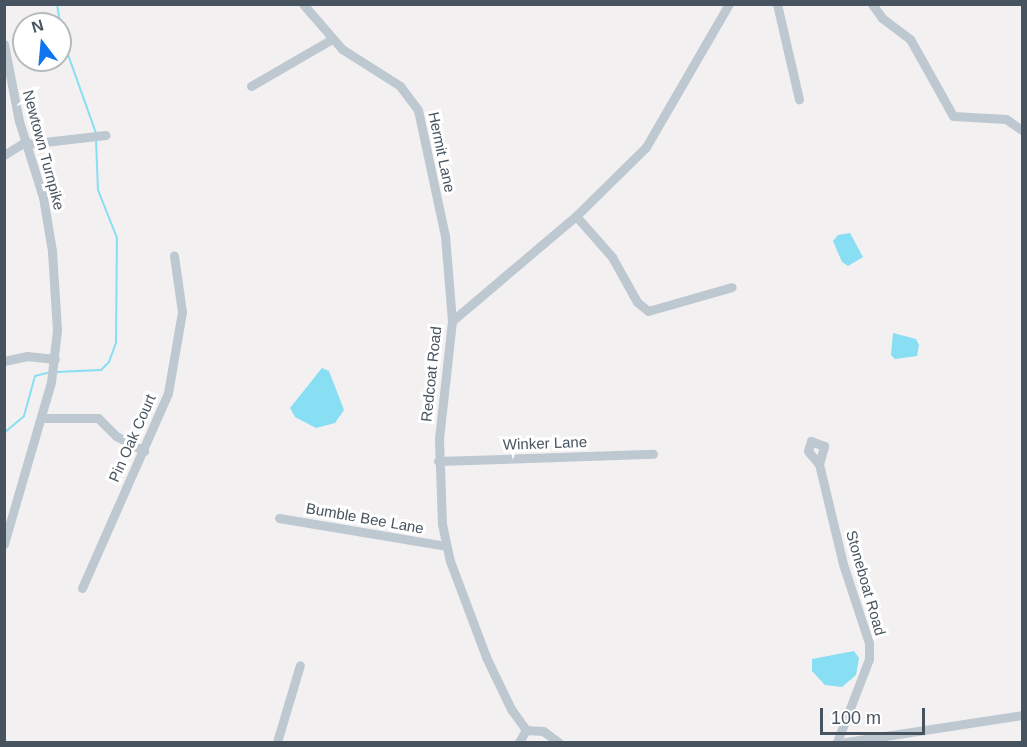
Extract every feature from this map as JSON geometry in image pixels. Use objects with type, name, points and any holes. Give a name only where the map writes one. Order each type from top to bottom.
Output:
[{"type":"street","name":"Hermit Lane","points":[[303,4],[332,39],[354,59],[400,86],[418,110],[445,236],[452,321]]},
{"type":"street","name":"Redcoat Road","points":[[526,730],[490,667],[446,546],[438,461],[452,321],[576,216],[646,147],[729,4]]},
{"type":"street","points":[[777,4],[799,99]]},
{"type":"street","points":[[872,4],[882,18],[910,39],[953,116],[1006,119],[1023,130]]},
{"type":"street","points":[[251,86],[332,39]]},
{"type":"street","name":"Newtown Turnpike","points":[[4,44],[8,95],[43,197],[52,251],[57,330],[53,372],[4,544]]},
{"type":"street","points":[[4,155],[26,143],[105,135]]},
{"type":"street","points":[[576,216],[612,257],[637,302],[648,310],[732,287]]},
{"type":"street","name":"Pin Oak Court","points":[[82,588],[162,413],[177,350],[182,312],[174,256]]},
{"type":"street","points":[[4,361],[27,356],[55,359]]},
{"type":"street","points":[[40,418],[98,418],[116,436],[144,451]]},
{"type":"street","name":"Winker Lane","points":[[438,461],[653,454]]},
{"type":"street","name":"Stoneboat Road","points":[[819,464],[843,564],[869,643],[869,659],[837,742]]},
{"type":"street","name":"Bumble Bee Lane","points":[[279,518],[446,546]]},
{"type":"street","points":[[277,742],[300,665]]},
{"type":"street","points":[[846,742],[1023,715]]},
{"type":"street","points":[[519,742],[526,730],[543,731],[558,742]]},
{"type":"water","points":[[850,233],[863,257],[848,266],[842,262],[833,241],[838,235]]},
{"type":"water","points":[[893,333],[916,339],[919,345],[917,356],[895,359],[891,355]]},
{"type":"water","points":[[322,368],[329,371],[344,410],[335,423],[316,428],[295,417],[290,408]]},
{"type":"water","points":[[854,651],[859,658],[856,675],[842,687],[825,685],[812,671],[812,659]]},
{"type":"waterway","points":[[57,4],[58,12]]},
{"type":"waterway","points":[[72,66],[96,133]]},
{"type":"waterway","points":[[56,372],[101,370],[109,362],[116,343],[117,238],[98,190],[96,141]]},
{"type":"waterway","points":[[4,433],[24,416],[35,376],[51,372]]}]
